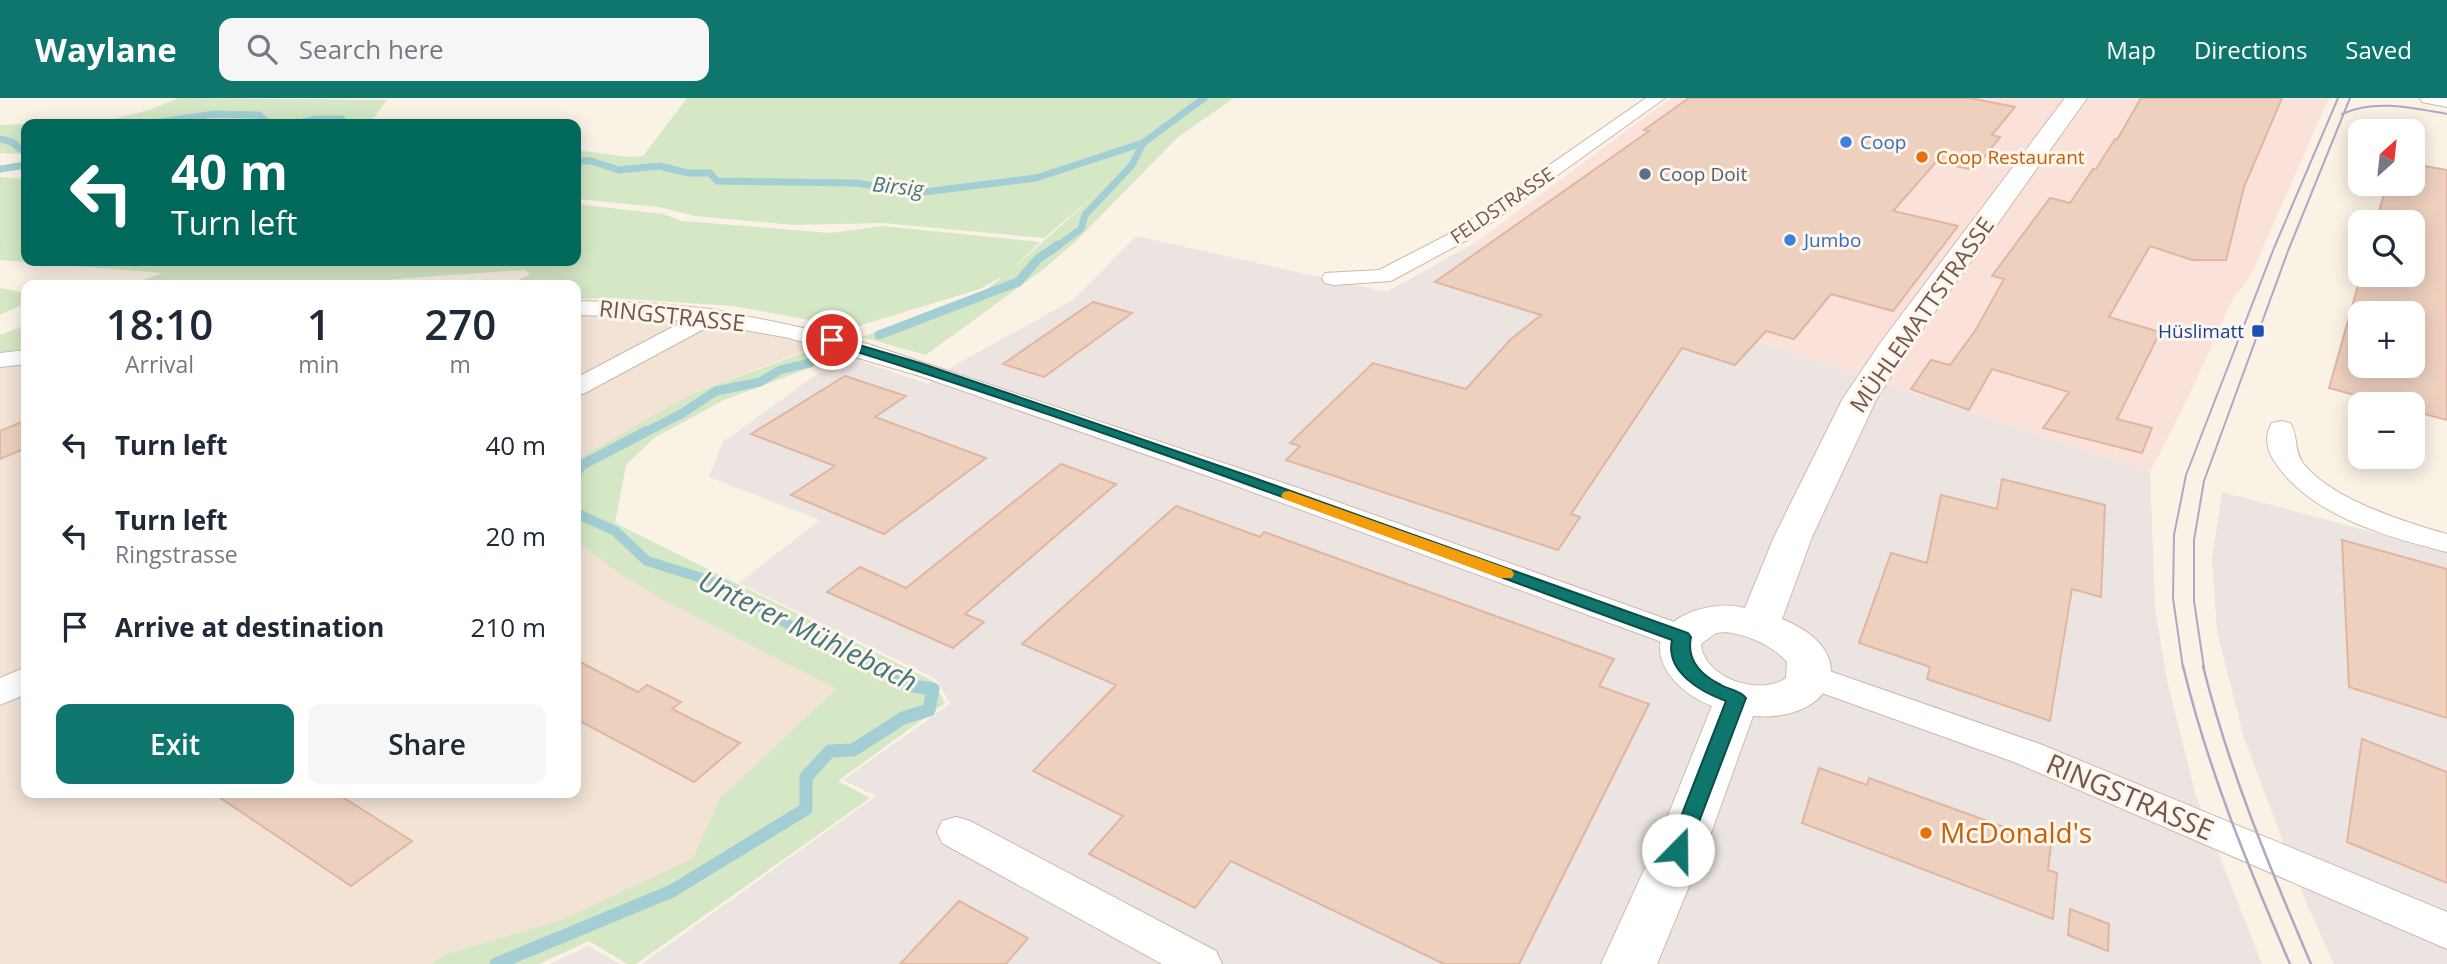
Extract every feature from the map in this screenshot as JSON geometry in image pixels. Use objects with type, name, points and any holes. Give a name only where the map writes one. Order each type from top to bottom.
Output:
[{"type":"main road","name":"MÜHLEMATTSTRASSE","points":[[1759,624],[1793,537],[1858,400],[1892,349],[2076,98]]},
{"type":"main road","points":[[1711,619],[1734,619],[1759,624],[1776,631],[1802,652],[1808,664],[1809,676],[1805,686],[1785,699],[1771,702],[1737,698],[1715,690],[1696,678],[1685,664],[1679,650],[1682,637],[1688,629],[1711,619]]},
{"type":"main road","points":[[1629,964],[1686,833],[1737,698]]},
{"type":"street","name":"FELDSTRASSE","points":[[1333,278],[1383,276],[1411,264],[1460,236],[1657,98]]},
{"type":"street","points":[[2428,98],[2447,102]]},
{"type":"street","name":"RINGSTRASSE","points":[[581,308],[712,316],[832,340],[916,366],[1237,477],[1682,637]]},
{"type":"street","points":[[581,385],[712,316]]},
{"type":"street","points":[[0,360],[21,358]]},
{"type":"street","points":[[2281,429],[2278,441],[2283,455],[2298,475],[2326,495],[2385,524],[2447,543]]},
{"type":"street","name":"RINGSTRASSE","points":[[1809,676],[2027,753],[2447,931]]},
{"type":"street","points":[[0,693],[21,682]]},
{"type":"street","points":[[956,832],[1201,964]]},
{"type":"shaded area","points":[[1671,98],[2329,98],[2250,277],[2233,298],[2190,394],[2150,472],[1472,245]]},
{"type":"shaded area","points":[[1136,236],[1387,292],[1471,245],[2150,472],[2155,608],[2167,681],[2196,796],[2262,964],[642,964],[876,796],[843,780],[950,704],[936,679],[739,583],[820,520],[709,477],[723,442],[820,372],[834,376],[860,361],[928,384],[955,365],[1073,300]]},
{"type":"shaded area","points":[[581,308],[832,340],[689,395],[581,457]]},
{"type":"shaded area","points":[[21,358],[21,798],[581,798],[581,544],[611,568],[659,598],[836,689],[720,798],[693,858],[561,920],[444,955],[431,964],[0,964],[0,360]]},
{"type":"shaded area","points":[[2222,492],[2447,552],[2447,964],[2334,964],[2305,900],[2244,738],[2217,631],[2212,560]]},
{"type":"shaded area","points":[[589,946],[620,964],[549,964]]},
{"type":"green space","points":[[179,98],[387,100],[373,119],[114,119],[149,110]]},
{"type":"green space","points":[[687,98],[1234,98],[1178,137],[1076,241],[1045,268],[926,355],[862,337],[987,289],[1005,275],[980,289],[852,328],[733,306],[611,298],[581,299],[581,280],[519,280],[530,274],[525,270],[392,280],[144,280],[162,273],[75,266],[581,266],[581,205],[663,214],[682,221],[831,233],[882,226],[1040,242],[1008,273],[1101,190],[1044,238],[882,223],[794,225],[695,216],[659,207],[581,199],[581,151],[629,157],[643,156]]},
{"type":"green space","points":[[21,124],[21,154],[0,153],[0,125]]},
{"type":"green space","points":[[0,177],[21,179],[21,262],[0,260]]},
{"type":"green space","points":[[0,288],[21,292],[21,305],[0,315]]},
{"type":"green space","points":[[21,327],[21,350],[0,352],[0,335]]},
{"type":"green space","points":[[813,349],[842,356],[724,400],[654,438],[626,465],[615,523],[933,681],[945,703],[838,781],[870,798],[636,964],[627,964],[589,941],[539,964],[431,964],[444,955],[561,920],[693,858],[720,798],[836,689],[659,598],[611,568],[581,544],[581,457],[689,395]]},
{"type":"building","points":[[1689,98],[1970,98],[2015,107],[1992,135],[2000,137],[1974,170],[1936,162],[1893,211],[1958,226],[1893,311],[1831,294],[1794,339],[1766,331],[1735,365],[1682,348],[1571,514],[1580,517],[1558,550],[1286,460],[1300,446],[1290,443],[1373,363],[1466,389],[1510,340],[1541,315],[1435,282],[1649,131],[1644,130]]},
{"type":"building","points":[[2141,98],[2282,98],[2244,187],[2226,260],[2192,260],[2150,246],[2109,317],[2160,332],[2117,419],[2152,428],[2142,453],[2043,428],[2069,392],[1992,369],[1969,410],[1911,389],[1931,360],[1950,365],[1975,331],[2004,279],[1992,276],[2050,198],[2070,203],[2115,139],[2117,140]]},
{"type":"building","points":[[2426,166],[2447,170],[2447,420],[2425,414],[2425,392],[2348,393],[2329,388],[2348,321],[2348,378],[2425,378],[2425,301],[2354,301],[2358,287],[2425,287],[2425,210],[2379,210],[2384,196],[2426,196]]},
{"type":"building","points":[[1093,302],[1132,313],[1044,377],[1003,364]]},
{"type":"building","points":[[845,376],[906,396],[875,417],[986,458],[884,534],[791,495],[835,466],[751,434]]},
{"type":"building","points":[[21,422],[21,450],[0,459],[0,431]]},
{"type":"building","points":[[1061,464],[1116,484],[965,614],[984,622],[953,648],[827,592],[860,567],[906,588]]},
{"type":"building","points":[[2002,479],[2105,505],[2101,597],[2072,589],[2050,721],[1927,679],[1930,667],[1859,643],[1891,553],[1927,563],[1941,495],[1997,509]]},
{"type":"building","points":[[1176,506],[1260,537],[1264,532],[1614,659],[1599,686],[1649,704],[1519,964],[1444,964],[1231,861],[1195,908],[1089,854],[1123,816],[1033,771],[1116,685],[1022,644]]},
{"type":"building","points":[[2342,540],[2447,569],[2447,718],[2349,687]]},
{"type":"building","points":[[581,663],[638,692],[647,685],[681,702],[672,709],[740,743],[694,782],[581,722]]},
{"type":"building","points":[[2362,739],[2447,772],[2447,883],[2347,842]]},
{"type":"building","name":"McDonald's","points":[[1819,768],[1867,785],[1869,778],[2051,844],[2048,870],[2057,873],[2053,919],[1802,823]]},
{"type":"building","points":[[220,798],[344,798],[412,841],[351,886]]},
{"type":"building","points":[[959,901],[1028,938],[1006,964],[900,964]]},
{"type":"building","points":[[2070,909],[2109,924],[2108,951],[2068,935]]},
{"type":"waterway","name":"Birsig","points":[[1143,143],[1204,98]]},
{"type":"waterway","name":"Birsig","points":[[181,119],[214,114],[259,115],[263,119]]},
{"type":"waterway","name":"Birsig","points":[[317,119],[342,119]]},
{"type":"waterway","name":"Birsig","points":[[0,139],[12,142],[21,149]]},
{"type":"waterway","name":"Birsig","points":[[581,161],[591,161],[619,170],[659,166],[688,173],[710,173],[717,181],[856,183],[916,193],[1036,178],[1143,143]]},
{"type":"waterway","name":"Unterer Mühlebach","points":[[1056,247],[1081,229],[1085,215],[1132,165],[1143,143]]},
{"type":"waterway","points":[[0,169],[21,166]]},
{"type":"waterway","name":"Unterer Mühlebach","points":[[879,335],[1018,282],[1038,259],[1058,245]]},
{"type":"waterway","name":"Unterer Mühlebach","points":[[644,433],[681,414],[716,391],[760,382],[780,370],[809,363],[821,355]]},
{"type":"waterway","name":"Unterer Mühlebach","points":[[581,466],[647,431]]},
{"type":"waterway","name":"Unterer Mühlebach","points":[[581,515],[615,531],[647,561],[724,585],[811,638],[886,668]]},
{"type":"waterway","name":"Unterer Mühlebach","points":[[496,964],[672,891],[806,809],[806,777],[830,751],[853,750],[903,718],[929,710],[933,689],[906,685],[884,666]]},
{"type":"tram line","points":[[2183,668],[2173,598],[2174,535],[2186,475],[2274,248],[2338,98]]},
{"type":"tram line","points":[[2344,113],[2350,98]]},
{"type":"tram line","points":[[2344,113],[2380,106],[2407,107],[2447,114]]},
{"type":"tram line","points":[[2204,668],[2194,601],[2194,540],[2204,481],[2288,251],[2344,113]]},
{"type":"tram line","points":[[2183,666],[2217,780],[2244,854],[2290,964]]},
{"type":"tram line","points":[[2203,666],[2238,780],[2265,854],[2311,964]]},
{"type":"slow traffic","points":[[1289,496],[1506,574]]},
{"type":"place","name":"Coop","points":[[1846,142]]},
{"type":"place","name":"Coop Restaurant","points":[[1922,157]]},
{"type":"place","name":"Coop Doit","points":[[1645,174]]},
{"type":"place","name":"Jumbo","points":[[1790,240]]},
{"type":"place","name":"Hüslimatt","points":[[2258,331]]},
{"type":"place","name":"McDonald's","points":[[1926,833]]},
{"type":"route","points":[[832,340],[916,366],[1237,477],[1682,637],[1679,650],[1685,664],[1696,678],[1715,690],[1737,698],[1678,850]]}]
